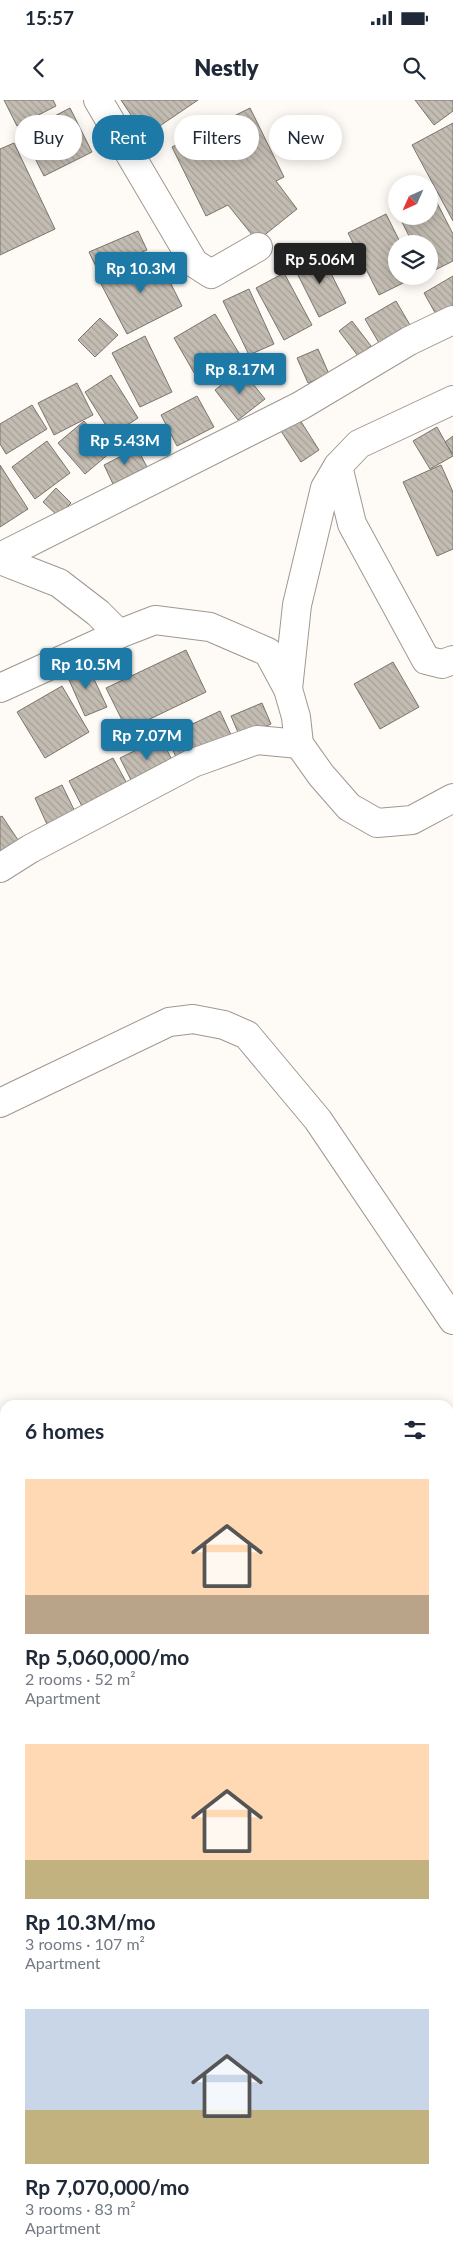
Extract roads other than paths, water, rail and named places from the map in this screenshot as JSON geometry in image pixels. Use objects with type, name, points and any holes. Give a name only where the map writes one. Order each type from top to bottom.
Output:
[{"type":"street","points":[[98,100],[194,263],[211,274],[258,248]]},
{"type":"street","points":[[0,558],[300,406],[409,341],[453,320]]},
{"type":"street","points":[[288,689],[297,606],[325,488],[338,466],[359,444],[453,400]]},
{"type":"street","points":[[338,466],[352,524],[426,660],[442,664],[453,660]]},
{"type":"street","points":[[0,558],[59,583],[98,613],[119,634]]},
{"type":"street","points":[[0,688],[119,634],[155,620],[210,627],[268,652],[288,689],[296,717],[299,744],[321,775],[349,807],[377,824],[412,820],[453,798]]},
{"type":"street","points":[[0,868],[39,844],[212,756],[257,740],[299,744]]},
{"type":"street","points":[[0,1103],[168,1022],[193,1019],[224,1025],[247,1035],[318,1120],[453,1320]]}]
